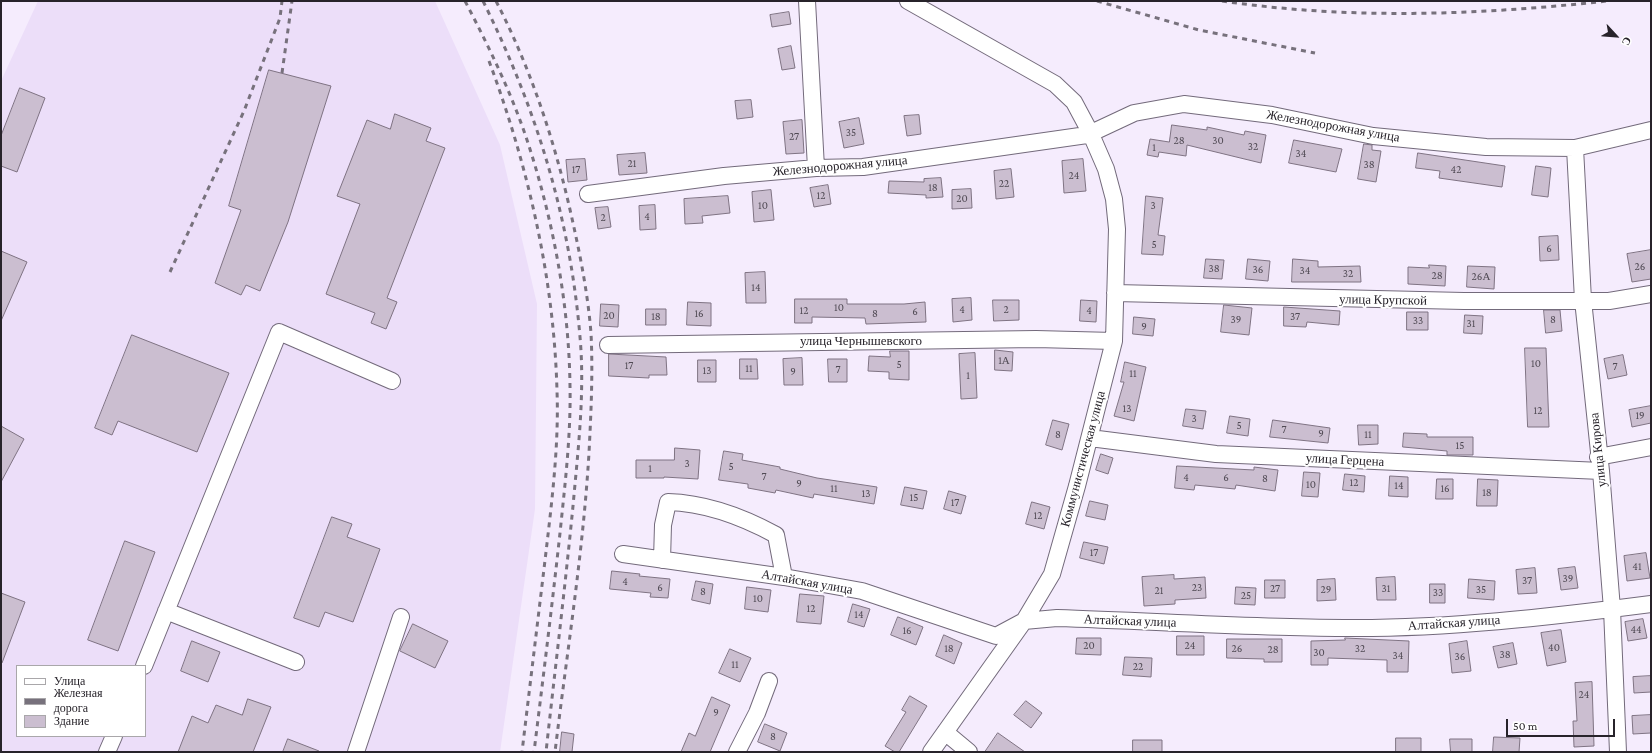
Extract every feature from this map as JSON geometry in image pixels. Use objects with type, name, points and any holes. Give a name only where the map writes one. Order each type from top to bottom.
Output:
[{"type":"street","points":[[807,1],[816,168]]},
{"type":"street","points":[[908,1],[1055,84],[1074,102],[1090,132]]},
{"type":"street","name":"Железнодорожная улица","points":[[588,194],[724,176],[816,168],[863,167],[1087,135],[1090,132],[1134,113],[1184,104],[1272,115],[1373,136],[1486,147],[1575,148],[1651,130]]},
{"type":"street","name":"Коммунистическая улица","points":[[931,752],[1024,621],[1052,574],[1090,438],[1114,341],[1117,229],[1114,199],[1106,169],[1090,132]]},
{"type":"street","name":"улица Кирова","points":[[1575,148],[1583,300],[1600,464],[1612,609],[1618,752]]},
{"type":"street","name":"улица Крупской","points":[[1115,293],[1464,301],[1609,301],[1651,294]]},
{"type":"street","points":[[144,665],[279,332],[392,381]]},
{"type":"street","name":"улица Чернышевского","points":[[608,345],[1036,339],[1114,341]]},
{"type":"street","name":"улица Герцена","points":[[1090,438],[1216,454],[1600,464],[1651,446]]},
{"type":"street","points":[[662,560],[663,525],[668,502],[691,503],[752,521],[776,535],[784,577]]},
{"type":"street","name":"Алтайская улица","points":[[623,554],[784,577],[862,591],[996,636],[1024,621],[1057,618],[1345,628],[1433,625],[1612,609],[1651,604]]},
{"type":"street","points":[[166,611],[296,662]]},
{"type":"street","points":[[356,752],[402,617]]},
{"type":"street","points":[[737,752],[757,713],[769,681]]},
{"type":"street","points":[[945,732],[969,752]]},
{"type":"street","points":[[107,752],[114,737]]},
{"type":"shaded area","points":[[38,1],[435,1],[500,145],[537,304],[535,509],[500,752],[1,752],[1,81]]},
{"type":"building","points":[[789,12],[791,24],[772,27],[770,15]]},
{"type":"building","points":[[791,46],[795,68],[782,70],[778,49]]},
{"type":"building","points":[[269,70],[331,86],[288,222],[260,291],[246,285],[241,295],[215,283],[241,210],[229,206]]},
{"type":"building","points":[[20,88],[45,98],[17,172],[1,166],[1,136]]},
{"type":"building","points":[[751,100],[753,117],[737,119],[735,101]]},
{"type":"building","points":[[395,114],[431,128],[426,141],[445,148],[387,298],[397,302],[386,329],[371,323],[375,313],[326,294],[360,204],[337,196],[367,120],[390,129]]},
{"type":"building","points":[[919,115],[921,134],[907,136],[904,116]]},
{"type":"building","points":[[859,118],[864,144],[844,148],[839,122]]},
{"type":"building","points":[[802,120],[804,153],[786,154],[783,122]]},
{"type":"building","points":[[1172,125],[1207,130],[1207,127],[1244,135],[1245,131],[1266,135],[1261,163],[1187,145],[1186,156],[1159,152],[1158,157],[1147,155],[1150,139],[1169,142]]},
{"type":"building","points":[[1294,140],[1342,149],[1336,172],[1289,163]]},
{"type":"building","points":[[1364,144],[1372,145],[1372,150],[1381,151],[1376,182],[1358,179]]},
{"type":"building","points":[[645,153],[647,173],[619,175],[617,155]]},
{"type":"building","points":[[1418,153],[1505,166],[1502,187],[1439,178],[1440,171],[1416,168]]},
{"type":"building","points":[[585,159],[587,180],[568,182],[566,160]]},
{"type":"building","points":[[1083,159],[1086,191],[1064,193],[1062,161]]},
{"type":"building","points":[[1536,166],[1551,168],[1548,197],[1532,195]]},
{"type":"building","points":[[1011,169],[1014,197],[996,199],[994,171]]},
{"type":"building","points":[[941,178],[943,197],[926,198],[926,195],[888,193],[889,181],[924,182],[924,179]]},
{"type":"building","points":[[828,185],[831,204],[814,207],[810,188]]},
{"type":"building","points":[[971,189],[972,208],[952,209],[952,190]]},
{"type":"building","points":[[771,190],[774,220],[754,222],[752,192]]},
{"type":"building","points":[[728,196],[730,213],[702,216],[703,223],[685,224],[684,199]]},
{"type":"building","points":[[1146,196],[1163,198],[1158,235],[1165,236],[1163,255],[1142,254]]},
{"type":"building","points":[[655,205],[656,229],[640,230],[639,206]]},
{"type":"building","points":[[608,207],[611,227],[598,229],[595,208]]},
{"type":"building","points":[[1558,236],[1559,260],[1540,261],[1539,237]]},
{"type":"building","points":[[1651,250],[1651,279],[1632,282],[1627,254]]},
{"type":"building","points":[[1,251],[27,262],[1,321]]},
{"type":"building","points":[[1206,259],[1224,260],[1222,279],[1204,278]]},
{"type":"building","points":[[1248,259],[1270,261],[1268,281],[1246,279]]},
{"type":"building","points":[[1293,259],[1318,261],[1318,267],[1360,266],[1361,282],[1292,282]]},
{"type":"building","points":[[1429,265],[1446,266],[1445,286],[1408,284],[1408,267],[1429,268]]},
{"type":"building","points":[[1468,266],[1495,267],[1494,289],[1467,287]]},
{"type":"building","points":[[765,272],[766,303],[746,303],[745,273]]},
{"type":"building","points":[[971,298],[972,320],[953,322],[952,299]]},
{"type":"building","points":[[795,299],[847,299],[847,304],[904,304],[925,302],[926,322],[866,324],[865,318],[812,317],[812,323],[795,323]]},
{"type":"building","points":[[993,300],[1019,300],[1019,320],[994,321]]},
{"type":"building","points":[[1081,300],[1097,301],[1096,322],[1080,321]]},
{"type":"building","points":[[688,302],[711,303],[711,326],[687,325]]},
{"type":"building","points":[[601,304],[619,305],[618,327],[600,326]]},
{"type":"building","points":[[1224,305],[1252,308],[1249,335],[1221,332]]},
{"type":"building","points":[[1284,307],[1340,311],[1339,325],[1307,322],[1306,327],[1284,326]]},
{"type":"building","points":[[646,309],[666,309],[666,325],[646,325]]},
{"type":"building","points":[[1544,310],[1560,310],[1562,331],[1546,333]]},
{"type":"building","points":[[1407,312],[1428,312],[1428,330],[1407,330]]},
{"type":"building","points":[[1465,315],[1483,316],[1482,334],[1464,333]]},
{"type":"building","points":[[1134,317],[1155,319],[1153,336],[1133,334]]},
{"type":"building","points":[[132,335],[229,373],[197,452],[118,421],[112,435],[95,428]]},
{"type":"building","points":[[1525,348],[1546,348],[1549,427],[1528,427]]},
{"type":"building","points":[[995,350],[1013,352],[1012,371],[995,370]]},
{"type":"building","points":[[890,351],[909,351],[909,380],[889,379],[889,372],[868,371],[869,356],[890,357]]},
{"type":"building","points":[[975,353],[977,398],[961,399],[959,354]]},
{"type":"building","points":[[609,354],[666,357],[667,375],[649,375],[649,378],[609,376]]},
{"type":"building","points":[[1623,355],[1627,375],[1608,379],[1604,359]]},
{"type":"building","points":[[802,358],[803,385],[784,385],[783,359]]},
{"type":"building","points":[[740,359],[757,359],[758,379],[740,379]]},
{"type":"building","points":[[828,359],[847,359],[847,382],[829,382]]},
{"type":"building","points":[[698,360],[716,360],[716,382],[698,382]]},
{"type":"building","points":[[1125,362],[1146,367],[1134,421],[1114,416],[1124,382],[1121,382]]},
{"type":"building","points":[[1651,406],[1651,423],[1632,427],[1629,410]]},
{"type":"building","points":[[1186,409],[1206,411],[1203,429],[1183,426]]},
{"type":"building","points":[[1230,416],[1250,419],[1248,436],[1227,433]]},
{"type":"building","points":[[1053,420],[1069,424],[1062,450],[1046,445]]},
{"type":"building","points":[[1273,420],[1330,428],[1328,443],[1270,437]]},
{"type":"building","points":[[1358,425],[1378,425],[1378,444],[1359,445]]},
{"type":"building","points":[[1,426],[24,439],[1,482]]},
{"type":"building","points":[[1404,433],[1427,434],[1427,437],[1473,437],[1473,455],[1447,455],[1447,451],[1403,447]]},
{"type":"building","points":[[675,448],[700,450],[698,479],[664,477],[636,478],[636,460],[674,460]]},
{"type":"building","points":[[724,451],[743,454],[742,460],[780,467],[780,469],[817,478],[877,487],[874,504],[814,494],[813,498],[776,490],[775,493],[748,488],[748,484],[719,480]]},
{"type":"building","points":[[1101,454],[1113,458],[1108,474],[1096,470]]},
{"type":"building","points":[[1177,466],[1254,470],[1254,467],[1278,470],[1275,491],[1236,485],[1235,489],[1195,485],[1194,490],[1175,488]]},
{"type":"building","points":[[1304,472],[1320,473],[1318,497],[1302,496]]},
{"type":"building","points":[[1345,474],[1365,476],[1364,492],[1343,490]]},
{"type":"building","points":[[1390,476],[1408,477],[1408,497],[1389,496]]},
{"type":"building","points":[[1437,479],[1453,479],[1453,499],[1436,499]]},
{"type":"building","points":[[1478,479],[1498,480],[1497,506],[1477,506]]},
{"type":"building","points":[[905,487],[927,491],[923,509],[901,505]]},
{"type":"building","points":[[949,491],[966,496],[961,514],[944,509]]},
{"type":"building","points":[[1090,501],[1108,505],[1105,520],[1086,516]]},
{"type":"building","points":[[1032,502],[1050,507],[1044,529],[1026,524]]},
{"type":"building","points":[[332,517],[352,524],[347,537],[380,549],[353,622],[325,612],[319,627],[294,618]]},
{"type":"building","points":[[125,541],[155,552],[118,651],[88,640]]},
{"type":"building","points":[[1084,542],[1108,547],[1104,564],[1080,558]]},
{"type":"building","points":[[1646,553],[1650,578],[1627,581],[1624,556]]},
{"type":"building","points":[[1575,567],[1578,588],[1561,590],[1558,569]]},
{"type":"building","points":[[1535,568],[1537,593],[1518,594],[1516,570]]},
{"type":"building","points":[[612,571],[640,574],[639,576],[670,579],[668,598],[650,597],[651,593],[610,589]]},
{"type":"building","points":[[1174,575],[1174,579],[1205,577],[1206,598],[1175,600],[1175,604],[1144,606],[1142,577]]},
{"type":"building","points":[[1395,577],[1396,600],[1377,600],[1376,578]]},
{"type":"building","points":[[1335,579],[1336,600],[1317,601],[1317,580]]},
{"type":"building","points":[[1469,579],[1495,581],[1494,600],[1468,598]]},
{"type":"building","points":[[1265,580],[1285,580],[1285,598],[1265,598]]},
{"type":"building","points":[[696,581],[713,584],[710,604],[692,600]]},
{"type":"building","points":[[1430,584],[1445,584],[1445,603],[1430,603]]},
{"type":"building","points":[[747,587],[771,590],[768,612],[745,609]]},
{"type":"building","points":[[1236,587],[1256,588],[1255,605],[1235,604]]},
{"type":"building","points":[[1,593],[25,602],[2,663],[1,662]]},
{"type":"building","points":[[800,594],[824,596],[821,624],[797,622]]},
{"type":"building","points":[[853,604],[870,609],[864,627],[848,622]]},
{"type":"building","points":[[898,617],[923,627],[916,645],[891,635]]},
{"type":"building","points":[[1643,619],[1647,638],[1628,641],[1625,622]]},
{"type":"building","points":[[413,624],[448,641],[435,668],[400,651]]},
{"type":"building","points":[[1561,630],[1566,662],[1547,666],[1541,633]]},
{"type":"building","points":[[944,635],[962,643],[954,664],[936,656]]},
{"type":"building","points":[[1177,636],[1204,636],[1204,655],[1177,655]]},
{"type":"building","points":[[1077,638],[1101,638],[1101,655],[1076,654]]},
{"type":"building","points":[[1345,638],[1409,641],[1408,672],[1387,672],[1387,660],[1328,658],[1328,665],[1311,665],[1311,641],[1345,640]]},
{"type":"building","points":[[1227,639],[1282,639],[1282,662],[1264,662],[1264,659],[1227,658]]},
{"type":"building","points":[[192,641],[220,652],[208,682],[181,671]]},
{"type":"building","points":[[1467,641],[1471,671],[1452,673],[1449,644]]},
{"type":"building","points":[[1513,643],[1517,664],[1498,668],[1493,647]]},
{"type":"building","points":[[730,649],[751,658],[740,682],[719,673]]},
{"type":"building","points":[[1125,657],[1152,658],[1151,677],[1123,675]]},
{"type":"building","points":[[1651,676],[1651,692],[1634,693],[1633,677]]},
{"type":"building","points":[[1592,682],[1594,746],[1574,747],[1573,721],[1577,721],[1575,683]]},
{"type":"building","points":[[910,696],[927,706],[899,752],[895,752],[885,746],[906,712],[902,710]]},
{"type":"building","points":[[712,697],[730,705],[710,752],[681,752],[689,733],[695,736]]},
{"type":"building","points":[[248,699],[271,707],[253,752],[178,752],[192,716],[208,723],[216,705],[242,715]]},
{"type":"building","points":[[1026,701],[1042,713],[1031,728],[1014,715]]},
{"type":"building","points":[[1651,715],[1651,733],[1633,734],[1632,716]]},
{"type":"building","points":[[765,724],[787,733],[780,751],[758,742]]},
{"type":"building","points":[[562,732],[574,734],[572,752],[560,752]]},
{"type":"building","points":[[998,733],[1025,752],[985,752]]},
{"type":"building","points":[[1494,737],[1520,738],[1519,752],[1493,752]]},
{"type":"building","points":[[1396,738],[1421,738],[1421,752],[1396,752]]},
{"type":"building","points":[[288,739],[319,751],[319,752],[283,752]]},
{"type":"building","points":[[1450,739],[1472,739],[1472,752],[1451,752]]},
{"type":"building","points":[[1133,740],[1162,740],[1162,752],[1133,752]]},
{"type":"railway","points":[[170,272],[244,111],[280,18],[282,1]]},
{"type":"railway","points":[[282,73],[292,1]]},
{"type":"railway","points":[[465,1],[500,71],[528,143],[552,232],[567,324],[570,423],[557,560],[534,752]]},
{"type":"railway","points":[[483,1],[519,82],[548,164],[568,249],[580,337],[582,379],[579,443],[567,568],[546,752]]},
{"type":"railway","points":[[496,1],[532,81],[551,137],[573,223],[588,305],[591,333],[592,393],[583,528],[555,752]]},
{"type":"railway","points":[[1097,1],[1199,30],[1315,53]]},
{"type":"railway","points":[[1222,1],[1319,11],[1367,13],[1511,10],[1607,1]]},
{"type":"railway","points":[[489,61],[516,141],[527,182],[544,265],[551,307],[555,349],[557,431],[553,492],[522,752]]}]
